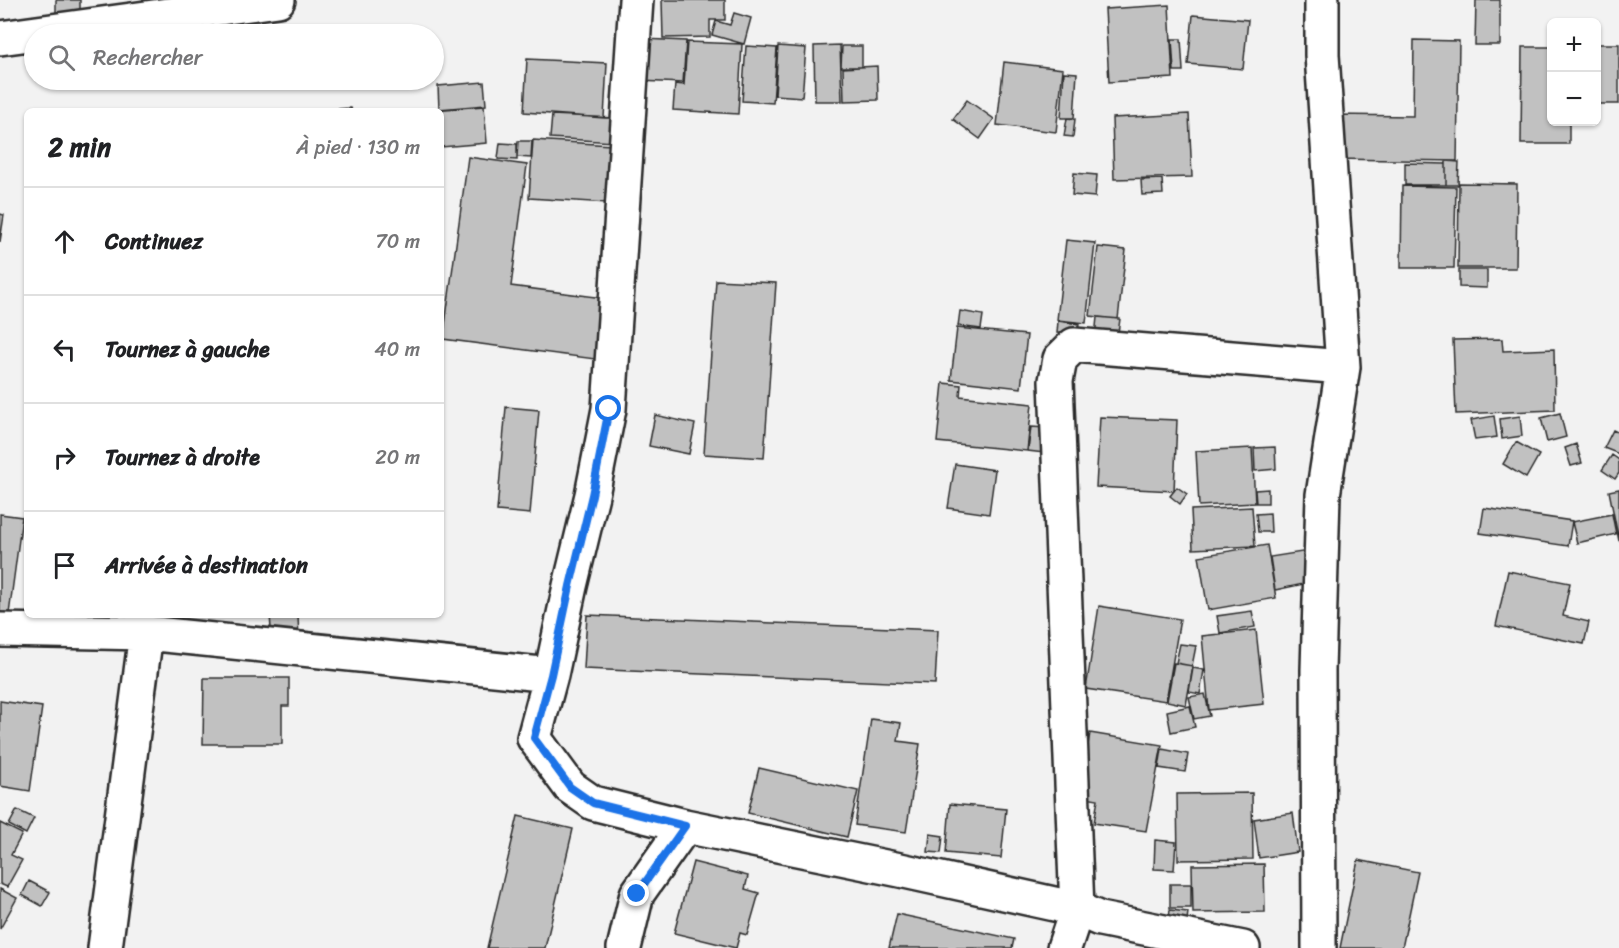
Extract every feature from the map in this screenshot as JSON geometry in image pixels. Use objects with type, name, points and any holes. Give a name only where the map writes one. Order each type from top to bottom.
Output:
[{"type":"street","points":[[102,24],[278,0]]},
{"type":"street","points":[[636,0],[609,409],[551,675],[534,738],[570,787],[593,803],[685,826],[1077,909],[1100,919],[1243,948]]},
{"type":"street","points":[[1319,948],[1318,669],[1323,495],[1343,367],[1322,55],[1322,0]]},
{"type":"street","points":[[0,38],[24,35]]},
{"type":"street","points":[[1064,948],[1077,909],[1056,381],[1060,359],[1074,345],[1343,367]]},
{"type":"street","points":[[0,630],[146,633],[551,675]]},
{"type":"street","points":[[105,948],[146,633]]},
{"type":"street","points":[[624,948],[637,894],[685,826]]},
{"type":"building","points":[[56,0],[80,0],[80,14],[56,14]]},
{"type":"building","points":[[662,0],[725,0],[725,20],[710,20],[710,37],[663,38]]},
{"type":"building","points":[[1476,0],[1500,0],[1500,45],[1475,45]]},
{"type":"building","points":[[1169,5],[1173,78],[1109,82],[1105,9]]},
{"type":"building","points":[[734,13],[751,18],[744,44],[712,35],[716,21],[730,25]]},
{"type":"building","points":[[1193,15],[1248,20],[1243,69],[1188,64]]},
{"type":"building","points":[[643,39],[686,41],[683,83],[640,81]]},
{"type":"building","points":[[1172,39],[1181,39],[1183,71],[1174,71]]},
{"type":"building","points":[[1414,40],[1459,41],[1457,161],[1334,159],[1335,115],[1413,116]]},
{"type":"building","points":[[687,42],[742,44],[738,114],[673,110],[675,84],[684,85]]},
{"type":"building","points":[[1601,44],[1619,44],[1619,104],[1601,104]]},
{"type":"building","points":[[840,45],[842,101],[815,101],[814,46]]},
{"type":"building","points":[[746,46],[777,48],[773,103],[742,101]]},
{"type":"building","points":[[778,46],[806,48],[802,97],[775,95]]},
{"type":"building","points":[[842,46],[862,46],[862,67],[841,67]]},
{"type":"building","points":[[1522,47],[1547,47],[1547,126],[1569,126],[1569,144],[1521,144]]},
{"type":"building","points":[[527,59],[607,63],[604,118],[524,112]]},
{"type":"building","points":[[1004,62],[1063,69],[1056,132],[997,125]]},
{"type":"building","points":[[877,66],[878,100],[844,101],[843,68]]},
{"type":"building","points":[[1064,72],[1077,73],[1074,118],[1061,118]]},
{"type":"building","points":[[484,82],[486,105],[439,108],[438,90],[444,90],[444,85]]},
{"type":"building","points":[[967,100],[994,119],[980,139],[953,119]]},
{"type":"building","points":[[484,106],[487,143],[444,147],[444,109]]},
{"type":"building","points":[[1189,114],[1192,177],[1114,179],[1112,118]]},
{"type":"building","points":[[552,115],[615,118],[614,142],[550,138]]},
{"type":"building","points":[[1067,118],[1075,119],[1073,137],[1064,136]]},
{"type":"building","points":[[533,140],[611,145],[608,203],[529,198]]},
{"type":"building","points":[[518,141],[532,141],[531,158],[517,157]]},
{"type":"building","points":[[500,143],[517,144],[517,160],[498,159]]},
{"type":"building","points":[[468,157],[527,165],[511,286],[603,298],[595,359],[444,339]]},
{"type":"building","points":[[1446,161],[1459,162],[1458,185],[1446,185]]},
{"type":"building","points":[[1405,163],[1446,164],[1446,185],[1405,185]]},
{"type":"building","points":[[1074,173],[1097,175],[1095,197],[1072,195]]},
{"type":"building","points":[[1162,179],[1163,194],[1142,195],[1141,180]]},
{"type":"building","points":[[1459,183],[1517,184],[1516,268],[1458,268]]},
{"type":"building","points":[[1402,186],[1456,187],[1454,268],[1401,268]]},
{"type":"building","points":[[0,214],[4,215],[0,242]]},
{"type":"building","points":[[1066,240],[1095,243],[1086,323],[1057,320]]},
{"type":"building","points":[[1098,247],[1126,250],[1118,319],[1090,316]]},
{"type":"building","points":[[1459,270],[1487,270],[1487,288],[1459,287]]},
{"type":"building","points":[[716,280],[776,283],[764,458],[704,454]]},
{"type":"building","points":[[960,311],[983,315],[981,329],[958,326]]},
{"type":"building","points":[[1097,317],[1120,319],[1117,340],[1095,337]]},
{"type":"building","points":[[1058,321],[1079,324],[1078,335],[1057,333]]},
{"type":"building","points":[[957,328],[1027,335],[1021,388],[951,380]]},
{"type":"building","points":[[1502,339],[1503,351],[1554,349],[1555,410],[1456,414],[1453,340]]},
{"type":"building","points":[[943,383],[961,385],[960,396],[1032,404],[1027,451],[937,442]]},
{"type":"building","points":[[506,407],[539,410],[530,514],[497,511]]},
{"type":"building","points":[[1560,413],[1566,437],[1547,442],[1541,418]]},
{"type":"building","points":[[655,415],[695,424],[689,454],[649,446]]},
{"type":"building","points":[[1494,416],[1497,437],[1475,440],[1471,420]]},
{"type":"building","points":[[1520,416],[1522,436],[1502,439],[1500,419]]},
{"type":"building","points":[[1100,417],[1177,420],[1174,491],[1096,487]]},
{"type":"building","points":[[1031,427],[1047,428],[1044,453],[1028,451]]},
{"type":"building","points":[[1613,430],[1619,433],[1619,454],[1604,448]]},
{"type":"building","points":[[1516,442],[1539,455],[1526,478],[1503,464]]},
{"type":"building","points":[[1576,444],[1582,463],[1571,466],[1565,448]]},
{"type":"building","points":[[1275,447],[1276,469],[1255,471],[1254,448]]},
{"type":"building","points":[[1252,448],[1255,503],[1199,506],[1196,451]]},
{"type":"building","points":[[1612,455],[1619,460],[1619,473],[1615,479],[1602,470]]},
{"type":"building","points":[[955,464],[995,470],[989,514],[948,508]]},
{"type":"building","points":[[1177,487],[1187,494],[1180,504],[1170,496]]},
{"type":"building","points":[[1268,489],[1268,503],[1256,503],[1255,490]]},
{"type":"building","points":[[1619,489],[1619,541],[1609,491]]},
{"type":"building","points":[[1252,507],[1255,546],[1193,549],[1191,510]]},
{"type":"building","points":[[1484,508],[1572,521],[1568,546],[1480,533]]},
{"type":"building","points":[[1270,513],[1271,532],[1258,532],[1256,514]]},
{"type":"building","points":[[0,514],[22,517],[9,614],[0,613]]},
{"type":"building","points":[[1612,514],[1616,534],[1577,543],[1572,522]]},
{"type":"building","points":[[1267,545],[1276,598],[1208,610],[1199,556]]},
{"type":"building","points":[[1308,551],[1313,582],[1275,590],[1270,557]]},
{"type":"building","points":[[1508,571],[1570,583],[1563,616],[1589,622],[1584,644],[1496,626]]},
{"type":"building","points":[[1099,606],[1180,619],[1166,701],[1086,689]]},
{"type":"building","points":[[1252,611],[1255,627],[1220,633],[1217,616]]},
{"type":"building","points":[[587,615],[938,630],[935,684],[584,669]]},
{"type":"building","points":[[270,618],[298,618],[299,640],[272,642]]},
{"type":"building","points":[[1256,630],[1264,704],[1209,710],[1202,636]]},
{"type":"building","points":[[1180,644],[1196,646],[1192,666],[1176,663]]},
{"type":"building","points":[[1174,663],[1193,666],[1186,705],[1167,701]]},
{"type":"building","points":[[1193,668],[1204,670],[1200,694],[1189,692]]},
{"type":"building","points":[[204,678],[289,678],[289,706],[282,706],[282,744],[203,744]]},
{"type":"building","points":[[1205,694],[1210,716],[1194,719],[1189,697]]},
{"type":"building","points":[[0,701],[42,707],[30,791],[0,786]]},
{"type":"building","points":[[1190,706],[1195,727],[1171,732],[1167,711]]},
{"type":"building","points":[[871,719],[901,723],[898,741],[920,744],[906,832],[855,825]]},
{"type":"building","points":[[1090,733],[1162,745],[1146,831],[1094,823],[1098,799],[1080,796]]},
{"type":"building","points":[[1162,749],[1188,754],[1185,772],[1159,768]]},
{"type":"building","points":[[759,768],[858,791],[847,837],[748,813]]},
{"type":"building","points":[[1252,793],[1253,859],[1178,860],[1177,794]]},
{"type":"building","points":[[950,804],[1006,809],[1001,858],[946,853]]},
{"type":"building","points":[[17,810],[34,818],[26,834],[9,825]]},
{"type":"building","points":[[1293,813],[1298,852],[1259,858],[1254,819]]},
{"type":"building","points":[[518,816],[573,829],[545,948],[487,948]]},
{"type":"building","points":[[0,823],[22,834],[11,855],[22,860],[7,887],[0,884]]},
{"type":"building","points":[[930,834],[943,836],[941,853],[928,852]]},
{"type":"building","points":[[1155,840],[1176,842],[1174,870],[1154,869]]},
{"type":"building","points":[[1358,860],[1418,872],[1402,948],[1340,948]]},
{"type":"building","points":[[693,862],[748,876],[745,889],[759,893],[747,935],[740,933],[736,948],[674,933]]},
{"type":"building","points":[[1264,864],[1265,912],[1193,913],[1192,865]]},
{"type":"building","points":[[29,881],[50,892],[42,906],[22,895]]},
{"type":"building","points":[[1170,884],[1191,884],[1191,908],[1170,908]]},
{"type":"building","points":[[0,889],[17,898],[0,929]]},
{"type":"building","points":[[1170,910],[1188,912],[1186,928],[1168,925]]},
{"type":"building","points":[[897,914],[1014,939],[1012,948],[889,948]]},
{"type":"route","points":[[609,409],[551,675],[534,738],[570,787],[593,803],[685,826],[637,894]]}]
